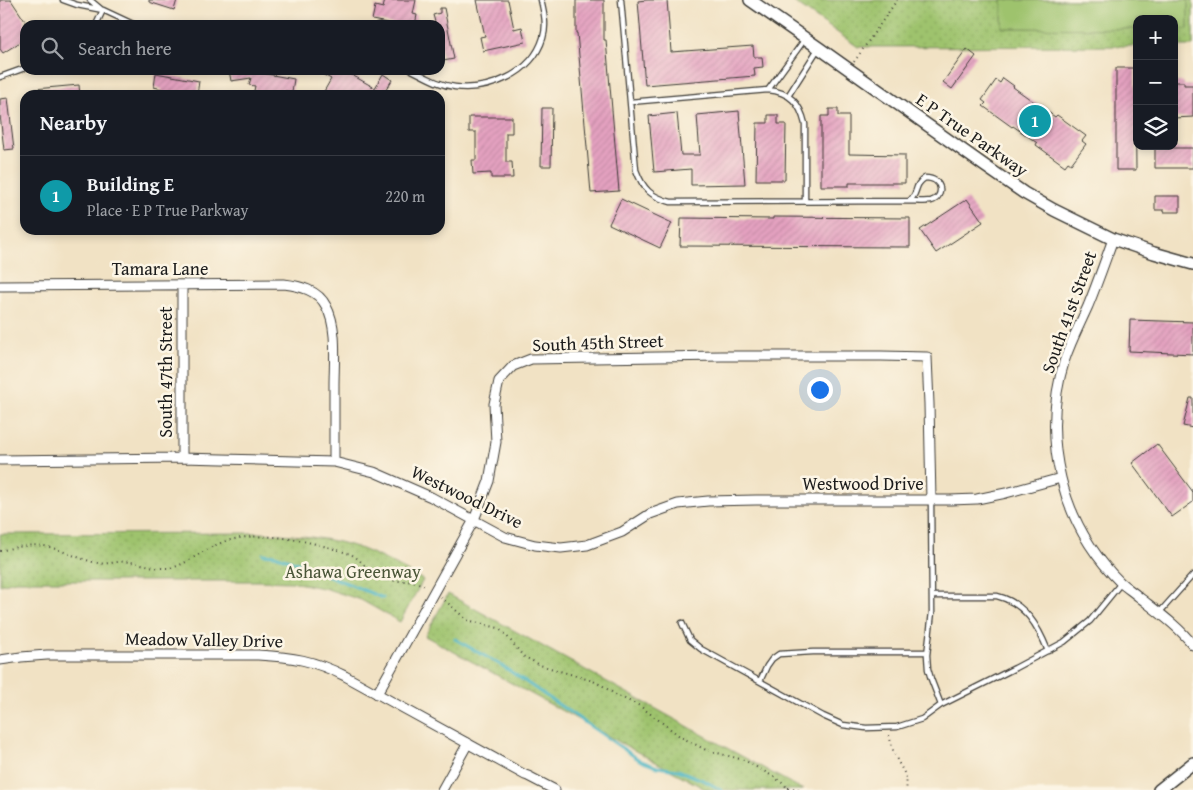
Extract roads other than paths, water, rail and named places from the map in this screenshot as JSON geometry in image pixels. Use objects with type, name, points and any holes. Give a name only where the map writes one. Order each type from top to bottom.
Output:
[{"type":"main road","name":"E P True Parkway","points":[[750,0],[1024,193],[1113,239],[1193,264]]},
{"type":"main road","points":[[1159,790],[1193,763]]},
{"type":"street","name":"South 41st Street","points":[[1113,239],[1066,358],[1060,379],[1056,400],[1055,451],[1061,478],[1073,513],[1092,548],[1122,583],[1170,622],[1193,645]]},
{"type":"street","name":"Tamara Lane","points":[[0,286],[284,284],[299,286],[317,295],[326,305],[333,323],[334,462]]},
{"type":"street","name":"South 47th Street","points":[[182,285],[182,458]]},
{"type":"street","name":"South 45th Street","points":[[377,694],[474,520],[489,480],[496,442],[494,404],[499,381],[513,366],[531,359],[722,356],[927,357],[931,500]]},
{"type":"street","name":"Westwood Drive","points":[[0,460],[182,458],[334,462],[374,472],[431,497],[505,537],[535,545],[561,548],[587,545],[622,532],[650,514],[678,504],[756,500],[977,499],[1061,478]]},
{"type":"street","name":"Meadow Valley Drive","points":[[0,660],[47,655],[258,655],[286,656],[307,660],[327,667],[555,790]]},
{"type":"street","points":[[442,790],[468,743]]},
{"type":"lane","points":[[63,0],[76,5],[104,10]]},
{"type":"lane","points":[[90,0],[104,10],[125,20]]},
{"type":"lane","points":[[421,75],[442,84],[470,88],[489,85],[517,72],[534,56],[543,38],[545,16],[541,0]]},
{"type":"lane","points":[[621,0],[636,170],[645,188],[652,195],[661,200],[671,202],[931,201],[940,193],[940,187],[936,181],[931,178],[925,178],[917,185],[916,194],[910,201]]},
{"type":"lane","points":[[99,20],[104,10]]},
{"type":"lane","points":[[768,90],[806,38]]},
{"type":"lane","points":[[788,96],[819,48]]},
{"type":"lane","points":[[0,77],[20,70]]},
{"type":"lane","points":[[630,102],[768,90],[788,96],[803,114],[805,124],[804,201]]},
{"type":"lane","points":[[931,500],[932,596],[931,625],[927,652],[928,669],[941,705]]},
{"type":"lane","points":[[1159,613],[1193,575]]},
{"type":"lane","points":[[682,623],[690,640],[701,649],[823,716],[842,725],[887,728],[897,727],[922,719],[941,705],[1064,642],[1090,621],[1122,583]]},
{"type":"lane","points":[[932,596],[997,596],[1006,598],[1015,603],[1032,619],[1048,651]]},
{"type":"lane","points":[[760,681],[767,666],[778,654],[813,652],[927,652]]},
{"type":"waterway","points":[[263,554],[275,555],[295,562],[383,598]]},
{"type":"waterway","points":[[455,639],[504,667],[641,761],[657,767],[678,770],[721,790]]},
{"type":"place","name":"Building E","points":[[1035,121]]},
{"type":"park label","name":"Ashawa Greenway","points":[[353,572]]}]
